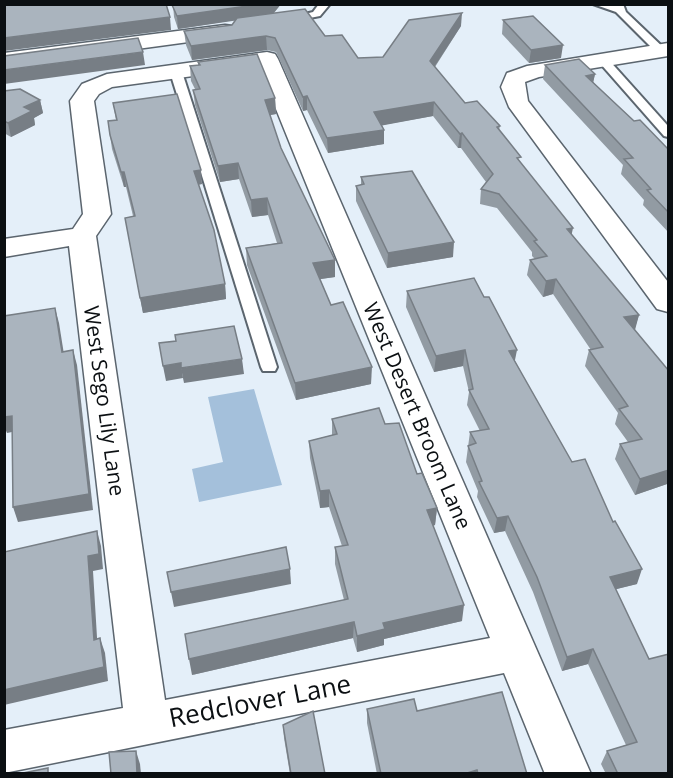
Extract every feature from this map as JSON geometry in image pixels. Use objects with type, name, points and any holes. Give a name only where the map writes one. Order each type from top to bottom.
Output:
[{"type":"street","points":[[4,60],[228,29]]},
{"type":"street","points":[[665,51],[510,77],[512,92],[518,102],[669,302]]},
{"type":"street","name":"West Desert Broom Lane","points":[[176,72],[267,59],[568,774]]},
{"type":"street","points":[[4,248],[82,236],[97,214],[82,101],[86,93],[93,87],[120,79],[176,72]]},
{"type":"street","name":"West Sego Lily Lane","points":[[82,236],[147,723]]},
{"type":"street","name":"Redclover Lane","points":[[4,752],[516,652]]},
{"type":"lane","points":[[277,20],[316,14],[324,4]]},
{"type":"lane","points":[[598,4],[619,7],[665,51]]},
{"type":"lane","points":[[603,60],[669,133]]},
{"type":"lane","points":[[176,72],[269,367]]},
{"type":"shaded area","points":[[254,389],[282,485],[199,502],[192,469],[223,462],[208,397]]},
{"type":"building","points":[[4,4],[166,4],[170,17],[4,38]]},
{"type":"building","points":[[173,4],[261,4],[177,16]]},
{"type":"building","points":[[305,9],[325,36],[342,35],[358,58],[383,57],[409,20],[462,13],[430,61],[465,103],[477,101],[500,126],[497,127],[521,157],[517,158],[573,228],[567,229],[639,315],[624,317],[669,371],[669,470],[640,479],[620,444],[642,439],[619,409],[628,406],[589,350],[603,347],[556,279],[546,281],[530,260],[547,256],[534,241],[537,240],[499,194],[481,189],[493,174],[462,133],[460,134],[434,102],[374,112],[384,130],[327,138],[307,96],[303,97],[275,38],[266,36],[191,46],[184,31],[232,25],[237,18]]},
{"type":"building","points":[[533,16],[563,45],[531,50],[503,20]]},
{"type":"building","points":[[138,38],[143,52],[4,70],[4,56]]},
{"type":"building","points":[[257,54],[275,98],[265,100],[281,148],[335,260],[313,263],[331,305],[343,302],[372,367],[295,383],[246,248],[282,243],[267,198],[251,200],[238,163],[218,166],[193,90],[200,89],[190,66],[200,65],[198,62]]},
{"type":"building","points":[[579,59],[595,74],[586,76],[634,121],[640,120],[669,150],[669,213],[647,190],[651,189],[624,159],[633,158],[545,65]]},
{"type":"building","points":[[20,89],[40,100],[24,107],[32,111],[8,123],[4,121],[4,91]]},
{"type":"building","points":[[177,94],[201,170],[194,171],[214,230],[225,284],[140,298],[125,218],[135,216],[124,172],[121,172],[110,135],[108,121],[117,120],[113,103]]},
{"type":"building","points":[[412,171],[454,242],[388,253],[356,186],[364,184],[361,177]]},
{"type":"building","points":[[474,278],[484,297],[489,297],[517,350],[509,351],[572,462],[585,459],[613,522],[615,521],[642,569],[610,577],[649,659],[669,654],[669,774],[618,774],[607,751],[637,742],[593,649],[567,657],[537,577],[508,516],[497,518],[479,482],[482,481],[468,446],[476,443],[470,432],[489,429],[469,390],[473,389],[465,350],[436,356],[407,291]]},
{"type":"building","points":[[55,308],[62,352],[73,350],[89,494],[13,507],[12,416],[4,417],[4,316]]},
{"type":"building","points":[[234,326],[242,359],[181,368],[181,363],[163,366],[159,343],[176,341],[175,335]]},
{"type":"building","points":[[379,408],[385,424],[399,423],[417,474],[422,473],[437,508],[427,510],[464,605],[383,623],[385,629],[357,636],[354,622],[189,659],[185,634],[348,599],[335,547],[348,545],[329,490],[320,491],[309,441],[337,434],[332,419]]},
{"type":"building","points":[[97,531],[99,554],[88,556],[94,640],[100,638],[104,667],[4,690],[4,552]]},
{"type":"building","points":[[286,547],[290,569],[171,592],[167,572]]},
{"type":"building","points":[[502,692],[527,774],[478,774],[477,770],[464,774],[381,774],[367,709],[414,699],[417,711]]},
{"type":"building","points":[[313,711],[325,774],[291,774],[283,725]]},
{"type":"building","points":[[136,751],[137,774],[111,774],[109,752]]},
{"type":"building","points":[[48,768],[48,774],[18,774]]}]
